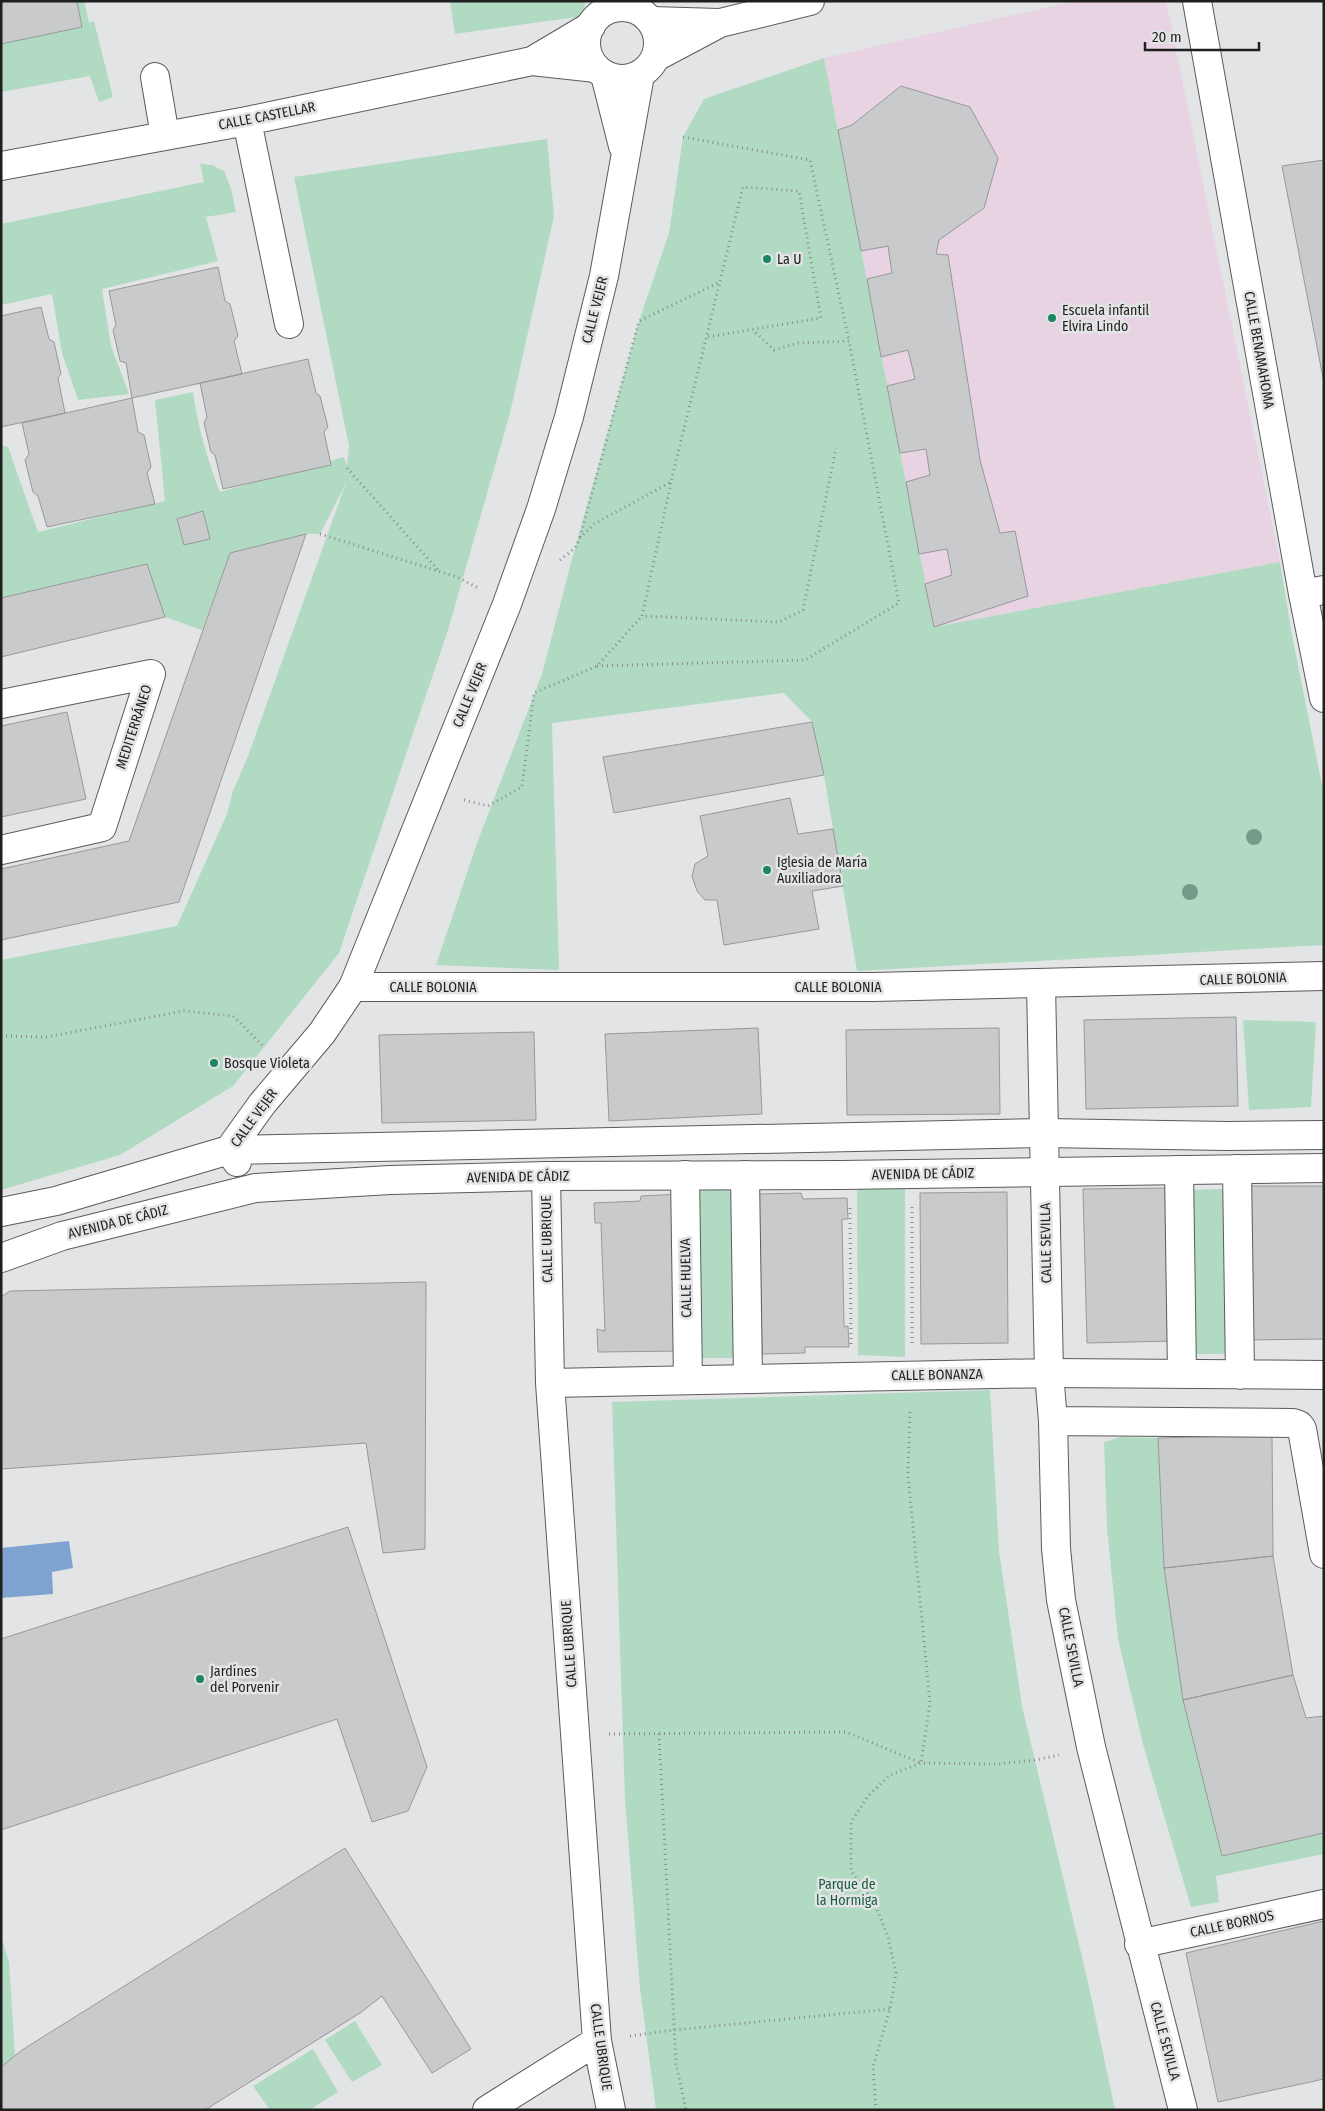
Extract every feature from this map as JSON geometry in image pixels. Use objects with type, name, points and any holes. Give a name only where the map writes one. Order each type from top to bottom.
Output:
[{"type":"street","points":[[720,23],[619,7],[596,15],[587,36],[586,48],[590,59],[601,72],[616,79],[628,79],[720,23],[810,1]]},
{"type":"street","name":"CALLE BENAMAHOMA","points":[[1197,1],[1313,592],[1324,698]]},
{"type":"street","points":[[643,12],[657,32],[659,44],[648,66]]},
{"type":"street","name":"CALLE CASTELLAR","points":[[532,61],[596,15]]},
{"type":"street","name":"CALLE CASTELLAR","points":[[1,166],[248,121],[532,61],[601,72]]},
{"type":"street","name":"CALLE VEJER","points":[[255,1188],[229,1150],[288,1071],[322,1033],[353,987],[507,604],[541,510],[569,417],[604,276],[625,152],[648,66]]},
{"type":"street","name":"CALLE VEJER","points":[[601,72],[625,152]]},
{"type":"street","points":[[155,77],[165,136]]},
{"type":"street","points":[[248,121],[289,324]]},
{"type":"street","name":"MEDITERRÁNEO","points":[[1,704],[151,674],[102,827],[1,850]]},
{"type":"street","name":"CALLE BOLONIA","points":[[353,987],[874,987],[1324,976]]},
{"type":"street","points":[[1041,984],[1045,1172]]},
{"type":"street","points":[[1,1212],[56,1201],[229,1150],[1044,1133],[1226,1136],[1324,1135]]},
{"type":"street","points":[[165,1210],[198,1192],[229,1150]]},
{"type":"street","name":"AVENIDA DE CÁDIZ","points":[[1,1258],[62,1236],[255,1188],[390,1180],[546,1176],[850,1175],[1324,1168]]},
{"type":"street","points":[[1237,1169],[1240,1375]]},
{"type":"street","points":[[1179,1170],[1182,1374]]},
{"type":"street","name":"CALLE SEVILLA","points":[[1045,1172],[1049,1373],[1053,1421],[1056,1548],[1062,1600],[1091,1747],[1183,2110]]},
{"type":"street","name":"CALLE HUELVA","points":[[684,1175],[688,1380]]},
{"type":"street","points":[[745,1175],[748,1379]]},
{"type":"street","name":"CALLE UBRIQUE","points":[[546,1176],[550,1383],[598,2041],[607,2108]]},
{"type":"street","name":"CALLE BONANZA","points":[[550,1383],[1049,1373],[1324,1375]]},
{"type":"street","points":[[1053,1421],[1293,1423],[1299,1425],[1302,1429],[1324,1554]]},
{"type":"street","name":"CALLE BORNOS","points":[[1140,1944],[1324,1904]]},
{"type":"street","points":[[487,2110],[598,2041]]},
{"type":"path","points":[[431,792],[488,806],[522,787],[534,693],[597,666],[805,660],[899,603],[849,341],[810,160],[684,137]]},
{"type":"path","points":[[597,666],[642,616],[671,482],[706,338],[743,187],[799,191],[821,318],[706,338]]},
{"type":"path","points":[[552,566],[575,548],[580,538],[639,321],[720,281]]},
{"type":"path","points":[[753,330],[774,350],[798,343],[849,341]]},
{"type":"path","points":[[642,616],[779,622],[803,610],[836,448]]},
{"type":"path","points":[[347,468],[439,571]]},
{"type":"path","points":[[580,538],[594,524],[671,482]]},
{"type":"path","points":[[320,534],[457,577],[507,604]]},
{"type":"path","points":[[1,1036],[46,1036],[184,1011],[233,1016],[288,1071]]},
{"type":"path","points":[[912,1174],[912,1376],[908,1475],[930,1702],[921,1762]]},
{"type":"path","points":[[850,1175],[852,1377]]},
{"type":"path","points":[[576,1735],[846,1732],[921,1762],[998,1764],[1026,1761],[1091,1747]]},
{"type":"path","points":[[659,1734],[676,2064],[686,2110]]},
{"type":"path","points":[[876,2110],[872,2067],[890,2009],[896,1973],[888,1937],[875,1904],[851,1871],[851,1822],[868,1796],[890,1775],[921,1762]]},
{"type":"path","points":[[598,2041],[674,2030],[890,2009]]},
{"type":"shaded area","name":"Escuela infantil Elvira Lindo","points":[[1076,1],[1166,1],[1280,562],[934,627],[824,58]]},
{"type":"green space","points":[[1,1],[84,1],[89,23],[94,21],[113,97],[99,102],[90,76],[1,92]]},
{"type":"green space","points":[[450,1],[585,1],[584,16],[455,34]]},
{"type":"green space","points":[[824,58],[934,627],[1280,562],[1291,630],[1324,795],[1324,945],[857,971],[824,775],[812,722],[784,693],[552,723],[559,970],[436,965],[477,843],[542,674],[575,548],[639,321],[669,233],[683,137],[704,99]]},
{"type":"green space","points":[[547,139],[554,216],[510,413],[448,630],[339,953],[233,1086],[120,1155],[1,1190],[1,960],[177,926],[227,814],[233,791],[248,756],[346,483],[320,534],[306,534],[230,553],[202,630],[165,617],[147,564],[1,598],[1,445],[8,447],[38,532],[165,501],[155,400],[193,392],[204,443],[220,492],[344,457],[347,466],[349,446],[294,177]]},
{"type":"green space","points":[[200,164],[212,165],[224,171],[231,189],[236,212],[206,217],[218,261],[102,289],[111,346],[129,394],[78,400],[62,353],[52,294],[1,305],[1,224],[204,182]]},
{"type":"green space","points":[[1243,1020],[1316,1022],[1311,1107],[1249,1110]]},
{"type":"green space","points":[[905,1185],[905,1357],[858,1355],[857,1186]]},
{"type":"green space","points":[[691,1188],[739,1188],[740,1358],[695,1358]]},
{"type":"green space","points":[[1230,1189],[1231,1354],[1190,1354],[1186,1190]]},
{"type":"green space","name":"Parque de la Hormiga","points":[[990,1390],[999,1551],[1022,1706],[1088,1982],[1115,2110],[656,2110],[640,1988],[625,1800],[612,1402]]},
{"type":"green space","points":[[1121,1437],[1158,1438],[1239,1851],[1324,1833],[1324,1854],[1216,1876],[1219,1902],[1191,1907],[1144,1748],[1118,1639],[1107,1527],[1104,1442]]},
{"type":"green space","points":[[1,1936],[9,1962],[15,2056],[1,2067]]},
{"type":"green space","points":[[355,2021],[382,2065],[352,2082],[325,2040]]},
{"type":"green space","points":[[313,2049],[338,2092],[309,2110],[270,2110],[253,2086]]},
{"type":"water","points":[[69,1541],[73,1568],[52,1572],[53,1594],[1,1598],[1,1548]]},
{"type":"building","points":[[1,1],[77,1],[82,27],[1,44]]},
{"type":"building","points":[[901,86],[970,107],[998,158],[984,208],[939,240],[936,254],[948,255],[980,460],[1000,533],[1015,531],[1028,596],[934,627],[925,584],[952,575],[947,549],[919,554],[906,482],[930,475],[926,449],[900,453],[887,386],[915,379],[908,350],[881,357],[867,279],[892,273],[888,246],[861,251],[838,130],[852,125]]},
{"type":"building","points":[[1324,160],[1324,383],[1282,166]]},
{"type":"building","points":[[218,267],[225,301],[230,304],[238,336],[234,341],[242,374],[132,398],[126,363],[120,361],[113,330],[116,325],[109,291]]},
{"type":"building","points":[[41,307],[49,339],[54,342],[61,374],[58,378],[65,413],[1,427],[1,316]]},
{"type":"building","points":[[308,359],[316,393],[320,396],[328,427],[324,432],[331,465],[223,489],[215,455],[211,452],[204,423],[207,417],[200,383]]},
{"type":"building","points":[[132,398],[138,432],[144,435],[151,467],[147,473],[155,504],[47,527],[38,496],[33,492],[25,460],[29,454],[22,423]]},
{"type":"building","points":[[203,511],[210,539],[184,545],[177,519]]},
{"type":"building","points":[[306,534],[179,902],[1,940],[1,869],[129,841],[230,553]]},
{"type":"building","points":[[147,564],[165,617],[1,657],[1,598]]},
{"type":"building","points":[[67,712],[86,799],[1,817],[1,726]]},
{"type":"building","points":[[812,722],[824,775],[614,813],[603,757]]},
{"type":"building","name":"Iglesia de María Auxiliadora","points":[[790,798],[798,834],[833,829],[843,886],[812,891],[819,929],[724,945],[717,900],[705,900],[697,891],[692,876],[695,864],[708,856],[700,816]]},
{"type":"building","points":[[1236,1017],[1238,1106],[1086,1109],[1084,1020]]},
{"type":"building","points":[[758,1028],[762,1114],[609,1121],[605,1034]]},
{"type":"building","points":[[999,1028],[1000,1114],[847,1115],[846,1030]]},
{"type":"building","points":[[534,1032],[536,1120],[382,1123],[379,1035]]},
{"type":"building","points":[[1244,1186],[1324,1186],[1324,1339],[1246,1340]]},
{"type":"building","points":[[1170,1188],[1174,1341],[1087,1343],[1083,1189]]},
{"type":"building","points":[[1007,1192],[1008,1343],[921,1344],[920,1193]]},
{"type":"building","points":[[801,1193],[803,1199],[847,1198],[848,1219],[842,1219],[844,1327],[848,1326],[849,1347],[805,1347],[805,1353],[762,1354],[758,1194]]},
{"type":"building","points":[[681,1194],[684,1351],[598,1352],[597,1329],[605,1331],[601,1223],[595,1223],[594,1203],[640,1201],[641,1196]]},
{"type":"building","points":[[426,1282],[425,1549],[383,1553],[366,1443],[1,1469],[1,1297],[10,1291]]},
{"type":"building","points":[[1272,1435],[1273,1556],[1164,1568],[1158,1438]]},
{"type":"building","name":"Jardínes del Porvenir","points":[[348,1527],[427,1767],[408,1811],[372,1822],[337,1719],[1,1830],[1,1639]]},
{"type":"building","points":[[1273,1556],[1293,1675],[1183,1700],[1164,1568]]},
{"type":"building","points":[[1293,1675],[1306,1718],[1324,1716],[1324,1833],[1222,1856],[1183,1700]]},
{"type":"building","points":[[345,1848],[471,2049],[432,2073],[382,1996],[360,2013],[205,2110],[1,2110],[1,2067],[22,2050]]},
{"type":"building","points":[[1324,1921],[1324,2079],[1218,2102],[1186,1953]]},
{"type":"place","name":"La U","points":[[767,259]]},
{"type":"place","name":"Escuela infantil Elvira Lindo","points":[[1052,318]]},
{"type":"place","name":"Iglesia de María Auxiliadora","points":[[767,870]]},
{"type":"place","name":"Bosque Violeta","points":[[214,1063]]},
{"type":"place","name":"Jardínes del Porvenir","points":[[200,1679]]}]
